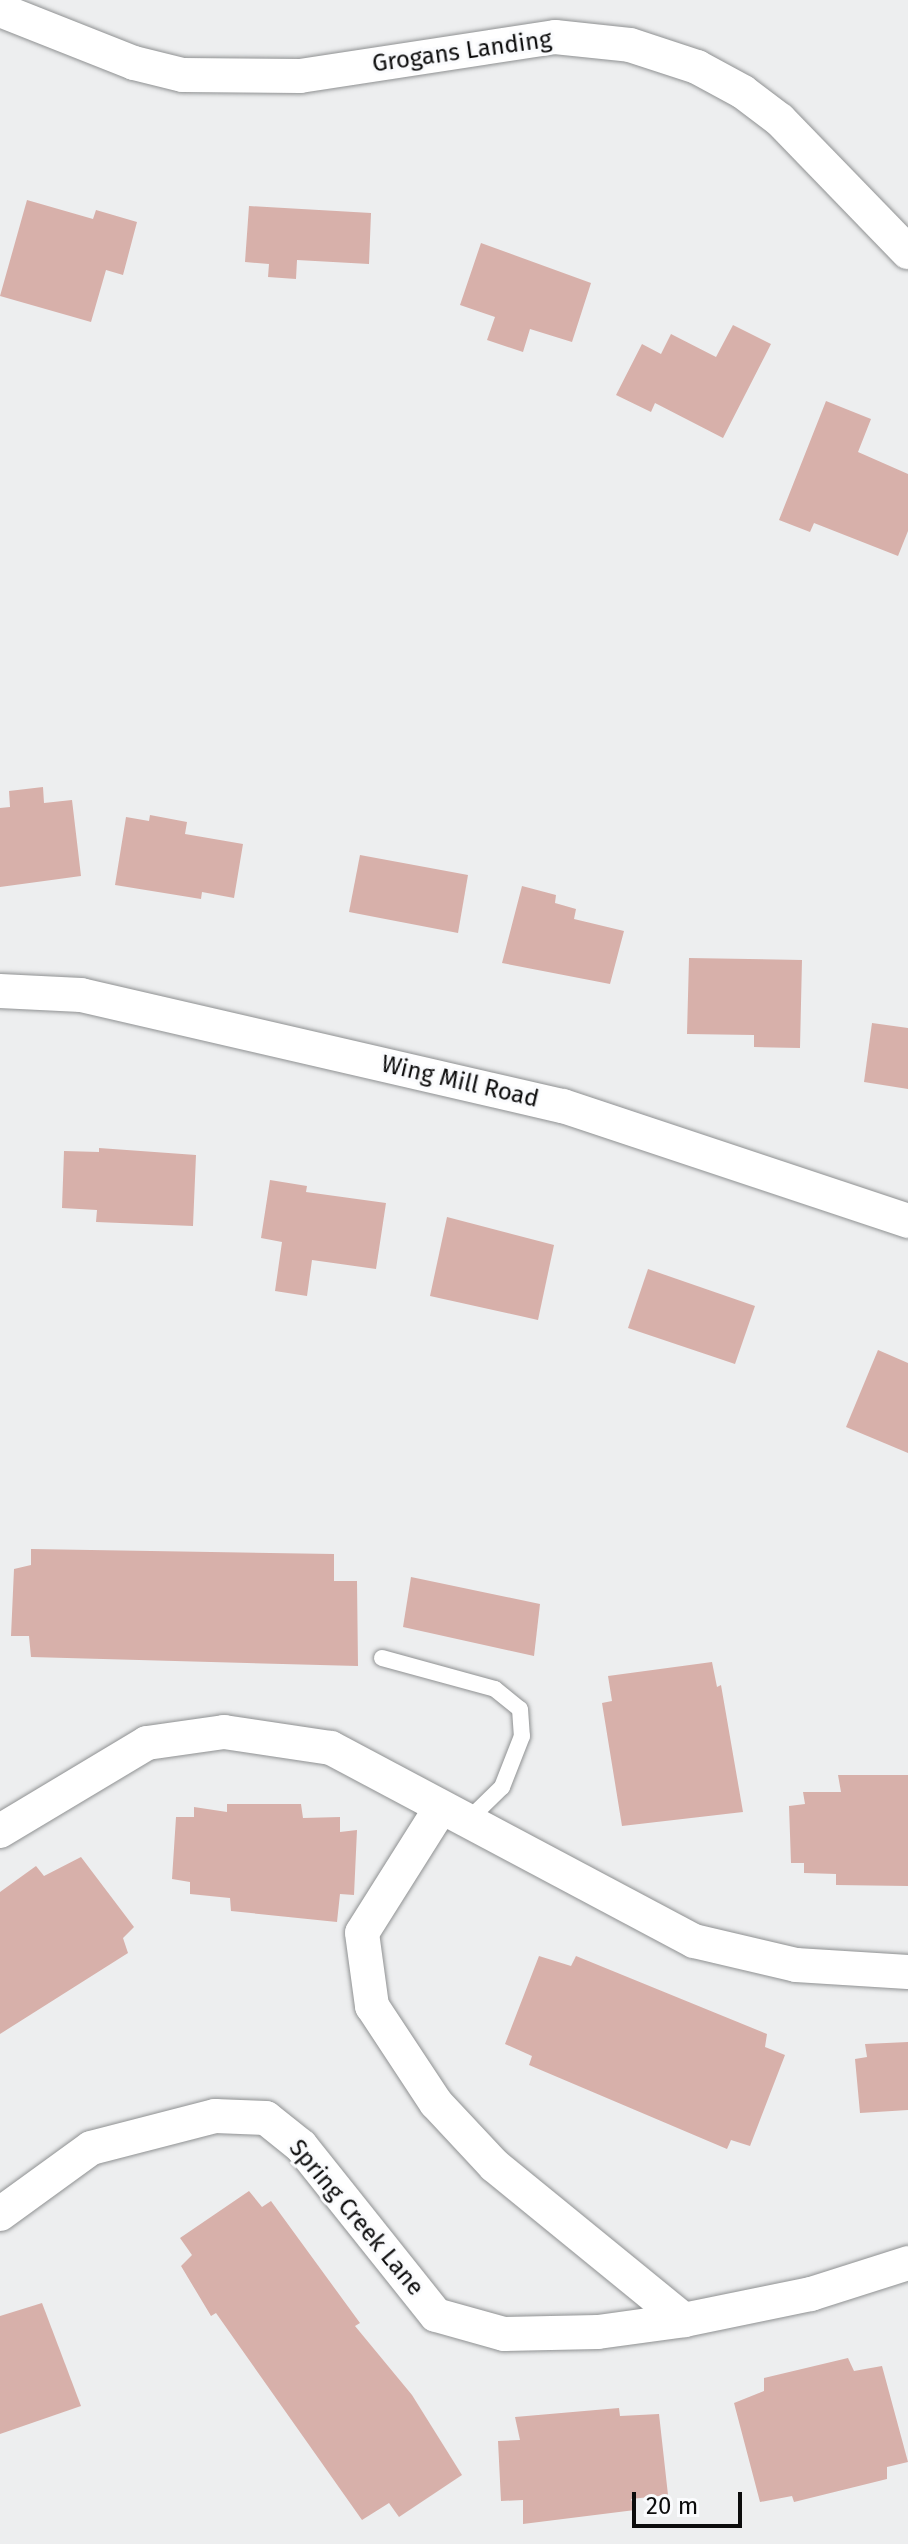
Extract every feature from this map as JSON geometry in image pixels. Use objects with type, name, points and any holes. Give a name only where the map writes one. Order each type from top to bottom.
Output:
[{"type":"street","name":"Grogans Landing","points":[[0,10],[134,63],[183,75],[300,76],[555,37],[630,45],[697,67],[743,92],[780,120],[908,252]]},
{"type":"street","name":"Wing Mill Road","points":[[0,991],[81,995],[563,1106],[908,1221]]},
{"type":"street","points":[[0,1831],[147,1743],[224,1732],[331,1748],[694,1941],[796,1965],[908,1972]]},
{"type":"street","points":[[454,1815],[362,1933],[372,2006],[436,2103],[495,2166],[684,2320]]},
{"type":"street","name":"Spring Creek Lane","points":[[0,2214],[91,2148],[215,2116],[266,2118],[301,2146],[436,2315],[504,2334],[598,2332],[684,2320],[811,2294],[908,2263]]},
{"type":"lane","points":[[382,1658],[495,1689],[520,1709],[522,1736],[502,1787],[454,1815]]},
{"type":"building","points":[[27,200],[93,219],[96,210],[137,222],[123,275],[106,270],[91,322],[0,296]]},
{"type":"building","points":[[249,206],[371,213],[369,264],[297,260],[296,279],[268,277],[269,264],[245,262]]},
{"type":"building","points":[[481,243],[591,283],[572,342],[530,329],[523,352],[487,340],[495,317],[460,305]]},
{"type":"building","points":[[733,325],[771,344],[723,438],[655,403],[651,412],[616,395],[642,344],[661,354],[671,334],[716,357]]},
{"type":"building","points":[[826,401],[871,419],[858,452],[908,474],[908,531],[898,556],[814,523],[810,532],[779,520]]},
{"type":"building","points":[[43,787],[44,803],[72,800],[81,876],[0,887],[0,808],[10,807],[9,791]]},
{"type":"building","points":[[150,815],[187,822],[185,834],[243,844],[234,898],[202,892],[201,899],[115,885],[126,817],[149,821]]},
{"type":"building","points":[[360,855],[468,875],[458,933],[349,912]]},
{"type":"building","points":[[522,886],[556,895],[555,903],[576,909],[574,919],[624,931],[610,984],[502,963]]},
{"type":"building","points":[[689,958],[802,960],[800,1048],[754,1047],[754,1035],[687,1034]]},
{"type":"building","points":[[872,1023],[908,1028],[908,1089],[864,1082]]},
{"type":"building","points":[[99,1148],[196,1155],[193,1226],[96,1222],[97,1210],[62,1208],[64,1151],[99,1152]]},
{"type":"building","points":[[270,1180],[307,1186],[306,1192],[386,1203],[376,1269],[312,1260],[307,1296],[275,1291],[282,1242],[261,1238]]},
{"type":"building","points":[[447,1217],[554,1245],[538,1320],[430,1296]]},
{"type":"building","points":[[648,1269],[755,1306],[735,1364],[628,1328]]},
{"type":"building","points":[[878,1350],[908,1363],[908,1453],[846,1427]]},
{"type":"building","points":[[31,1549],[334,1554],[334,1581],[357,1581],[358,1666],[31,1657],[29,1636],[11,1636],[14,1569],[31,1565]]},
{"type":"building","points":[[411,1577],[540,1604],[534,1656],[403,1627]]},
{"type":"building","points":[[712,1662],[717,1687],[721,1685],[743,1812],[622,1826],[602,1703],[612,1701],[608,1676]]},
{"type":"building","points":[[838,1775],[908,1775],[908,1886],[836,1885],[836,1874],[804,1873],[804,1863],[791,1863],[789,1806],[805,1804],[803,1792],[841,1792]]},
{"type":"building","points":[[227,1804],[301,1804],[303,1818],[340,1817],[340,1832],[357,1830],[354,1895],[340,1894],[337,1922],[231,1911],[230,1898],[190,1894],[190,1882],[172,1879],[176,1817],[194,1817],[194,1807],[227,1812]]},
{"type":"building","points":[[81,1857],[134,1927],[123,1938],[128,1953],[0,2034],[0,1892],[36,1866],[44,1876]]},
{"type":"building","points":[[539,1956],[571,1966],[576,1956],[767,2034],[765,2047],[785,2055],[750,2146],[731,2140],[727,2149],[529,2065],[532,2056],[505,2044]]},
{"type":"building","points":[[908,2042],[908,2110],[860,2113],[855,2059],[867,2057],[865,2044]]},
{"type":"building","points":[[249,2191],[262,2207],[271,2201],[360,2323],[355,2326],[412,2395],[462,2475],[399,2517],[389,2503],[362,2520],[216,2313],[211,2316],[181,2266],[192,2255],[180,2238]]},
{"type":"building","points":[[42,2303],[81,2406],[0,2434],[0,2316]]},
{"type":"building","points":[[848,2358],[854,2371],[882,2366],[908,2462],[887,2467],[887,2479],[794,2502],[792,2496],[760,2502],[734,2403],[764,2391],[764,2378]]},
{"type":"building","points":[[619,2408],[620,2416],[659,2414],[668,2495],[631,2499],[635,2510],[523,2524],[523,2500],[501,2501],[498,2441],[520,2440],[515,2417]]}]
